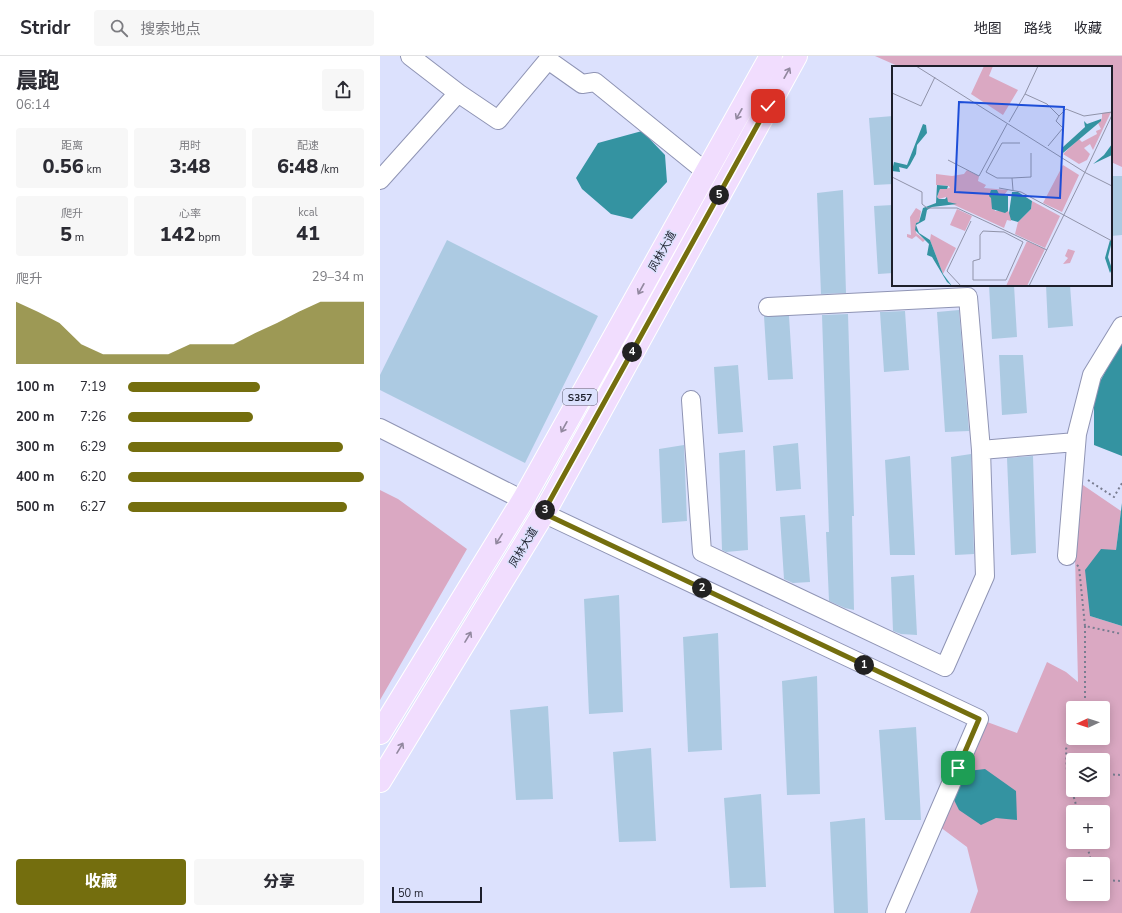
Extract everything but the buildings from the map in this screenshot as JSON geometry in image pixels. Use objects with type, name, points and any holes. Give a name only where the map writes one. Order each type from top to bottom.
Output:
[{"type":"main road","name":"凤林大道","points":[[380,733],[523,500],[771,56]]},
{"type":"main road","name":"凤林大道","points":[[380,781],[543,513],[796,56]]},
{"type":"street","points":[[410,56],[458,93],[498,120],[548,60],[582,84],[595,82],[706,172]]},
{"type":"street","points":[[380,180],[458,93]]},
{"type":"street","points":[[691,400],[702,552],[945,667],[985,576],[981,450],[968,297],[768,307]]},
{"type":"street","points":[[1068,556],[1076,442],[1092,375],[1122,326]]},
{"type":"street","points":[[380,428],[523,500]]},
{"type":"street","points":[[981,450],[1076,442]]},
{"type":"street","points":[[543,513],[979,719],[895,913]]},
{"type":"path","points":[[1074,471],[1114,497],[1122,483]]},
{"type":"path","points":[[1068,556],[1079,567],[1086,626],[1084,701]]},
{"type":"path","points":[[1086,626],[1122,634]]},
{"type":"path","points":[[1110,774],[1122,775]]},
{"type":"path","points":[[1110,880],[1122,881]]},
{"type":"shaded area","points":[[875,56],[1122,56],[1122,167],[1112,162],[1112,66],[898,66]]},
{"type":"shaded area","points":[[642,131],[665,155],[667,182],[632,219],[611,214],[582,189],[576,178],[598,143]]},
{"type":"shaded area","points":[[1122,340],[1122,456],[1094,445],[1094,393]]},
{"type":"shaded area","points":[[1077,481],[1121,511],[1116,550],[1090,616],[1122,626],[1122,913],[970,913],[978,891],[967,847],[936,824],[979,719],[1017,733],[1047,662],[1066,672],[1078,682],[1075,555]]},
{"type":"shaded area","points":[[380,490],[398,499],[467,549],[380,700]]},
{"type":"shaded area","points":[[1122,503],[1122,626],[1090,616],[1085,570],[1101,549],[1116,550]]},
{"type":"shaded area","points":[[985,769],[1016,791],[1017,820],[996,818],[981,825],[959,810],[951,794],[968,771]]},
{"type":"route","points":[[768,106],[543,513],[979,719],[958,768]]}]
